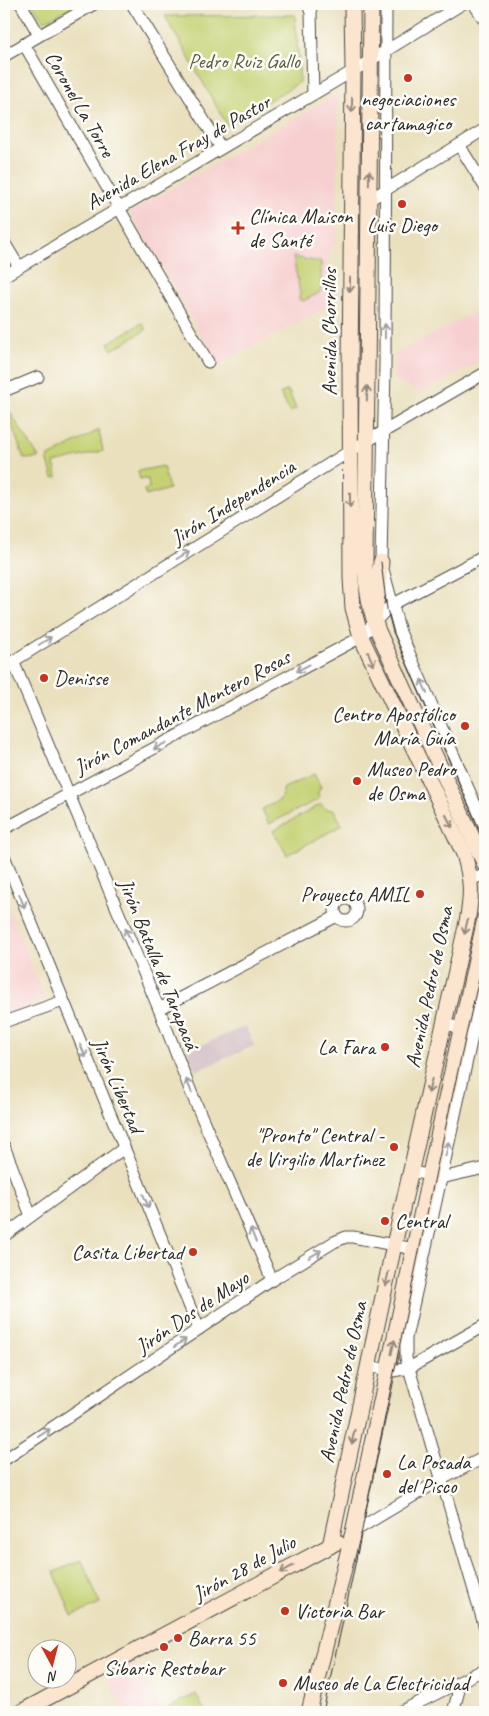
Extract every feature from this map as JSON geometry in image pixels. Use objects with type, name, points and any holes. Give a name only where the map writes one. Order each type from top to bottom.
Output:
[{"type":"main road","name":"Avenida Chorrillos","points":[[350,451],[352,4]]},
{"type":"main road","name":"Avenida Chorrillos","points":[[366,442],[371,4]]},
{"type":"main road","points":[[352,157],[370,157]]},
{"type":"main road","points":[[350,255],[368,255]]},
{"type":"main road","points":[[350,323],[367,324]]},
{"type":"main road","points":[[366,442],[365,576],[374,622],[485,865]]},
{"type":"main road","name":"Avenida Pedro de Osma","points":[[330,1546],[410,1171],[478,877],[464,854],[361,637],[353,608],[352,594],[350,451]]},
{"type":"main road","points":[[374,622],[381,562]]},
{"type":"main road","name":"Avenida Pedro de Osma","points":[[309,1712],[353,1532],[414,1249],[435,1177],[468,1028],[485,918]]},
{"type":"main road","name":"Jirón 28 de Julio","points":[[21,1712],[353,1532]]},
{"type":"street","points":[[21,4],[39,35]]},
{"type":"street","points":[[4,56],[94,4]]},
{"type":"street","points":[[132,4],[221,148]]},
{"type":"street","points":[[308,4],[311,13],[313,94]]},
{"type":"street","points":[[386,4],[386,190],[381,562],[400,632],[485,827]]},
{"type":"street","name":"Avenida Elena Fray de Pastor","points":[[4,276],[353,71],[462,4]]},
{"type":"street","points":[[474,4],[485,21]]},
{"type":"street","name":"Coronel La Torre","points":[[24,44],[208,362]]},
{"type":"street","points":[[369,200],[485,129]]},
{"type":"street","points":[[459,145],[485,187]]},
{"type":"street","points":[[4,242],[19,267]]},
{"type":"street","name":"Jirón Independencia","points":[[8,664],[350,451],[485,373]]},
{"type":"street","points":[[4,391],[38,377]]},
{"type":"street","name":"Jirón Comandante Montero Rosas","points":[[4,829],[361,637],[392,605],[485,556]]},
{"type":"street","name":"Jirón Batalla de Tarapacá","points":[[8,664],[69,794],[159,1009],[191,1092],[272,1280]]},
{"type":"street","name":"Jirón Libertad","points":[[4,856],[62,1001],[199,1329]]},
{"type":"street","points":[[159,1009],[337,916]]},
{"type":"street","name":"Avenida Pedro de Osma","points":[[468,1028],[485,978]]},
{"type":"street","points":[[4,1022],[62,1001]]},
{"type":"street","points":[[444,1024],[468,1028],[485,1024]]},
{"type":"street","points":[[4,1146],[31,1216]]},
{"type":"street","points":[[4,1236],[124,1148]]},
{"type":"street","points":[[410,1171],[435,1177],[485,1168]]},
{"type":"street","name":"Avenida Pedro de Osma","points":[[435,1177],[406,1338],[406,1358],[440,1480],[485,1628]]},
{"type":"street","name":"Jirón Dos de Mayo","points":[[4,1460],[272,1280],[334,1242],[353,1236],[414,1249]]},
{"type":"street","points":[[368,1366],[388,1371],[409,1368],[485,1326]]},
{"type":"street","name":"Jirón 28 de Julio","points":[[353,1532],[440,1480],[485,1457]]},
{"type":"street","points":[[400,1712],[485,1669]]},
{"type":"street","points":[[453,1712],[458,1694],[454,1684]]},
{"type":"shaded area","name":"Clínica Maison de Santé","points":[[338,94],[337,245],[331,245],[328,250],[328,265],[337,272],[338,301],[218,365],[130,212]]},
{"type":"shaded area","points":[[485,306],[485,358],[422,393],[393,380],[394,355]]},
{"type":"shaded area","points":[[4,897],[45,1000],[4,1014]]},
{"type":"shaded area","points":[[246,1026],[254,1046],[196,1071],[187,1051]]},
{"type":"shaded area","points":[[136,1663],[162,1712],[114,1712],[123,1707],[107,1678]]},
{"type":"green space","points":[[33,4],[77,4],[45,21],[41,18]]},
{"type":"green space","name":"Pedro Ruiz Gallo","points":[[295,15],[300,82],[227,125],[165,16]]},
{"type":"green space","points":[[293,257],[321,262],[321,290],[319,293],[303,301],[299,299],[300,293]]},
{"type":"green space","points":[[142,323],[146,330],[112,350],[108,343]]},
{"type":"green space","points":[[288,390],[296,409],[290,412],[280,394]]},
{"type":"green space","points":[[4,403],[39,458],[24,459]]},
{"type":"green space","points":[[99,430],[103,451],[54,463],[57,477],[53,478],[47,458]]},
{"type":"green space","points":[[163,466],[169,489],[146,496],[144,490],[149,488],[148,479],[140,479],[138,471]]},
{"type":"green space","points":[[314,774],[321,787],[318,792],[319,799],[269,824],[262,809],[280,800],[284,788]]},
{"type":"green space","points":[[321,804],[326,809],[334,810],[342,825],[287,855],[273,831]]},
{"type":"green space","points":[[82,1560],[100,1604],[72,1616],[54,1572]]},
{"type":"green space","points":[[196,1694],[205,1712],[171,1712],[168,1708]]},
{"type":"tram line","points":[[381,562],[387,609],[393,632],[485,843]]},
{"type":"tram line","points":[[323,1712],[354,1572],[437,1167],[485,953]]},
{"type":"place","name":"negociaciones cartamagico","points":[[408,78]]},
{"type":"place","name":"Luis Diego","points":[[402,204]]},
{"type":"place","name":"Clínica Maison de Santé","points":[[238,228]]},
{"type":"place","name":"Denisse","points":[[44,678]]},
{"type":"place","name":"Centro Apostólico María Guía","points":[[465,726]]},
{"type":"place","name":"Museo Pedro de Osma","points":[[357,781]]},
{"type":"place","name":"Proyecto AMIL","points":[[420,894]]},
{"type":"place","name":"La Fara","points":[[385,1047]]},
{"type":"place","name":"\"Pronto\" Central - de Virgilio Martinez","points":[[394,1147]]},
{"type":"place","name":"Central","points":[[385,1221]]},
{"type":"place","name":"Casita Libertad","points":[[193,1252]]},
{"type":"place","name":"La Posada del Pisco","points":[[387,1474]]},
{"type":"place","name":"Victoria Bar","points":[[285,1611]]},
{"type":"place","name":"Barra 55","points":[[178,1638]]},
{"type":"place","name":"Sibaris Restobar","points":[[164,1647]]},
{"type":"place","name":"Museo de La Electricidad","points":[[283,1683]]}]
